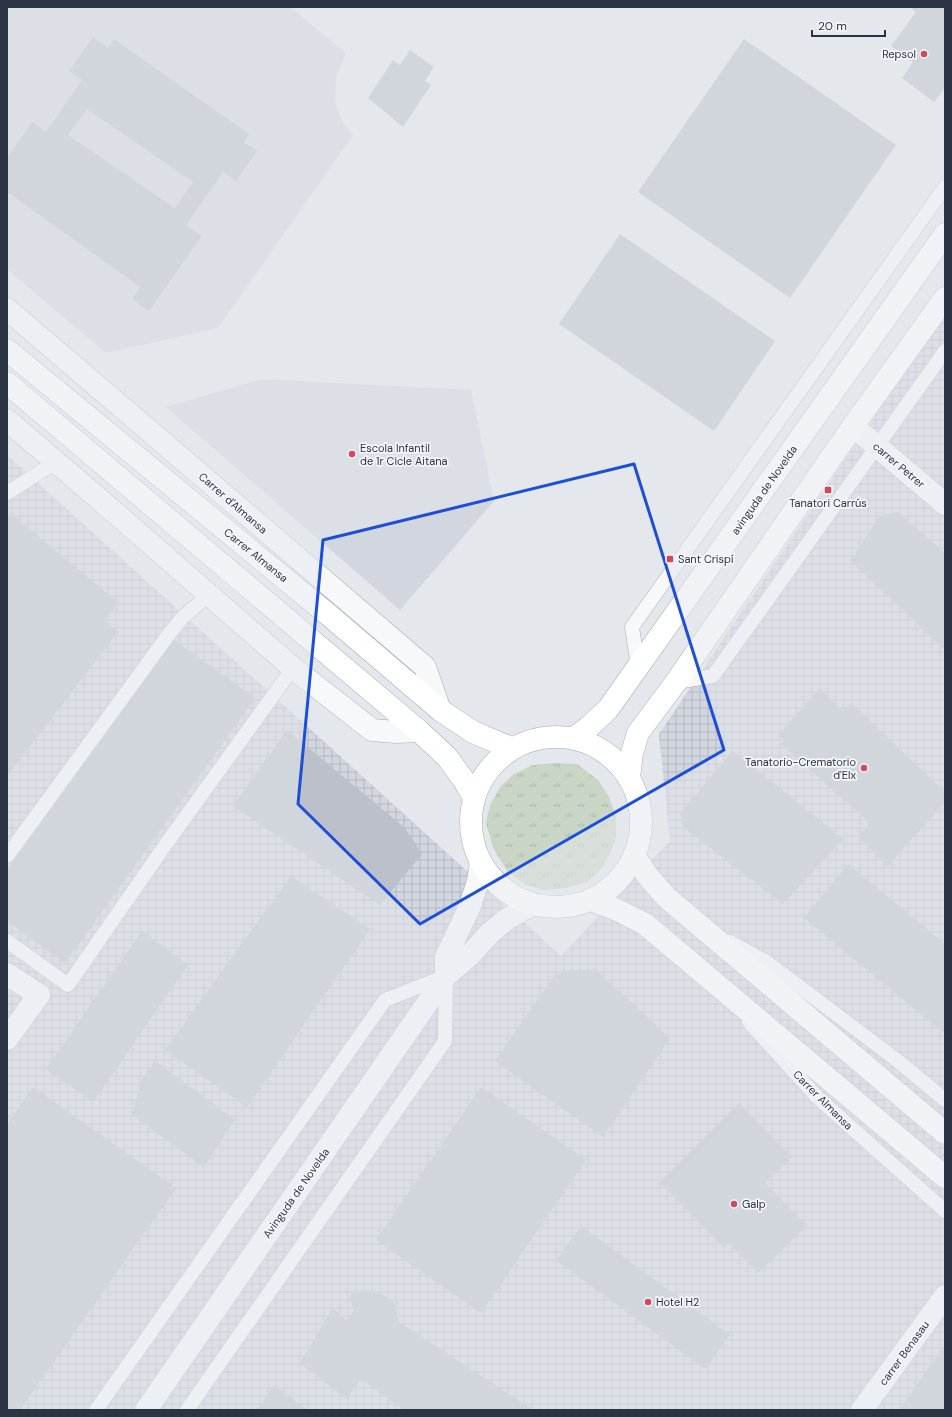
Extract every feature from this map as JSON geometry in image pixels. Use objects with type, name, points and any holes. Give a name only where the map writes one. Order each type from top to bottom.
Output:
[{"type":"main road","name":"avinguda de Novelda","points":[[574,738],[590,726],[608,709],[945,234]]},
{"type":"main road","points":[[629,778],[632,754],[638,733],[676,682],[853,426],[945,298]]},
{"type":"main road","name":"Carrer Almansa","points":[[7,350],[324,611],[440,710],[473,732],[511,748]]},
{"type":"main road","points":[[7,384],[419,731],[447,757],[474,797]]},
{"type":"main road","points":[[550,736],[574,738],[592,744],[607,753],[629,778],[638,799],[641,820],[640,836],[630,866],[617,882],[607,890],[590,900],[574,906],[557,908],[532,905],[516,898],[504,889],[486,871],[476,853],[471,832],[471,813],[474,797],[485,773],[500,756],[511,748],[528,740],[550,736]]},
{"type":"main road","points":[[634,855],[647,875],[666,897],[945,1133]]},
{"type":"main road","name":"Carrer Almansa","points":[[590,900],[616,909],[644,924],[945,1177]]},
{"type":"street","name":"Carrer d'Almansa","points":[[7,309],[425,667],[440,710]]},
{"type":"street","points":[[7,420],[293,668],[372,730],[396,732],[419,731]]},
{"type":"street","name":"carrer Petrer","points":[[853,426],[945,504]]},
{"type":"street","points":[[446,976],[446,956],[470,906],[478,881],[481,862]]},
{"type":"street","name":"Avinguda de Novelda","points":[[146,1410],[446,976],[469,956],[489,934],[507,919],[532,905]]},
{"type":"street","points":[[7,974],[39,995],[7,1039]]},
{"type":"street","name":"carrer Benasau","points":[[862,1410],[945,1296]]},
{"type":"lane","points":[[638,667],[632,627],[945,187]]},
{"type":"lane","points":[[676,682],[713,676],[945,351]]},
{"type":"lane","points":[[7,493],[56,462]]},
{"type":"lane","points":[[7,856],[169,634],[182,618],[209,595]]},
{"type":"lane","points":[[7,941],[68,985],[166,844],[293,668]]},
{"type":"lane","points":[[702,927],[767,962],[898,1061],[945,1100]]},
{"type":"lane","points":[[96,1410],[385,1000],[446,976],[445,1041],[187,1410]]},
{"type":"lane","name":"Carrer Almansa","points":[[710,979],[818,1098],[945,1211]]},
{"type":"highlighted area","points":[[634,464],[724,750],[420,924],[298,804],[323,540]]},
{"type":"shaded area","points":[[7,7],[290,7],[346,53],[336,77],[335,102],[343,123],[353,135],[218,328],[106,353],[7,269]]},
{"type":"shaded area","points":[[945,312],[945,1410],[7,1410],[7,455],[561,956],[670,841],[659,734]]},
{"type":"shaded area","name":"Escola Infantil de 1r Cicle Aitana","points":[[262,379],[471,390],[494,501],[400,610],[166,407]]},
{"type":"green space","points":[[555,763],[577,764],[598,780],[609,797],[616,817],[616,838],[610,854],[601,869],[587,882],[566,888],[544,890],[526,885],[508,872],[493,848],[486,823],[490,805],[501,786],[514,774],[533,765]]},
{"type":"building","name":"Repsol","points":[[910,7],[945,7],[945,87],[934,102],[902,78],[913,62],[891,46],[916,12]]},
{"type":"building","points":[[93,37],[108,48],[114,39],[249,134],[244,142],[257,151],[236,181],[223,172],[186,225],[202,236],[149,311],[132,299],[140,287],[7,192],[7,158],[32,122],[46,132],[82,80],[69,71]],"holes":[[[87,109],[193,182],[175,208],[68,135]]]},
{"type":"building","points":[[744,39],[896,145],[790,298],[638,192]]},
{"type":"building","points":[[410,50],[434,67],[425,81],[431,85],[403,127],[368,98],[393,60],[400,65]]},
{"type":"building","points":[[620,234],[775,341],[714,431],[559,324]]},
{"type":"building","points":[[897,512],[945,553],[945,650],[851,561],[879,516]]},
{"type":"building","points":[[11,514],[119,603],[104,620],[118,632],[7,776],[7,520]]},
{"type":"building","points":[[174,640],[255,698],[65,963],[7,921],[7,870]]},
{"type":"building","name":"Tanatorio-Crematorio d'Elx","points":[[820,688],[843,711],[851,703],[945,792],[945,802],[888,866],[858,837],[870,823],[781,744],[784,740],[778,735]]},
{"type":"building","points":[[287,730],[405,828],[422,854],[380,905],[233,806]]},
{"type":"building","points":[[733,751],[843,839],[783,904],[683,827],[680,813]]},
{"type":"building","points":[[848,864],[945,944],[944,1033],[804,918]]},
{"type":"building","points":[[291,876],[370,929],[247,1107],[165,1050]]},
{"type":"building","points":[[142,931],[188,965],[93,1102],[46,1069]]},
{"type":"building","points":[[570,970],[596,970],[670,1038],[603,1137],[495,1061],[554,976]]},
{"type":"building","points":[[155,1061],[235,1120],[204,1167],[132,1115],[142,1079]]},
{"type":"building","points":[[33,1087],[176,1188],[20,1410],[7,1410],[7,1124]]},
{"type":"building","points":[[481,1087],[586,1160],[481,1313],[376,1240]]},
{"type":"building","name":"Galp","points":[[739,1103],[792,1157],[765,1183],[807,1226],[758,1273],[729,1243],[724,1248],[660,1182]]},
{"type":"building","name":"Hotel H2","points":[[581,1226],[730,1335],[705,1369],[556,1260]]},
{"type":"building","points":[[366,1290],[381,1294],[393,1301],[399,1322],[533,1410],[404,1410],[361,1379],[347,1399],[300,1363],[333,1308],[347,1321],[354,1310],[350,1300],[352,1292]]},
{"type":"building","points":[[945,1345],[945,1410],[899,1410]]},
{"type":"building","points":[[274,1386],[308,1410],[257,1410]]},
{"type":"place","name":"Repsol","points":[[924,54]]},
{"type":"place","name":"Escola Infantil de 1r Cicle Aitana","points":[[352,454]]},
{"type":"place","name":"Tanatori Carrús","points":[[828,490]]},
{"type":"place","name":"Sant Crispí","points":[[670,559]]},
{"type":"place","name":"Tanatorio-Crematorio d'Elx","points":[[864,768]]},
{"type":"place","name":"Galp","points":[[734,1204]]},
{"type":"place","name":"Hotel H2","points":[[648,1302]]}]
